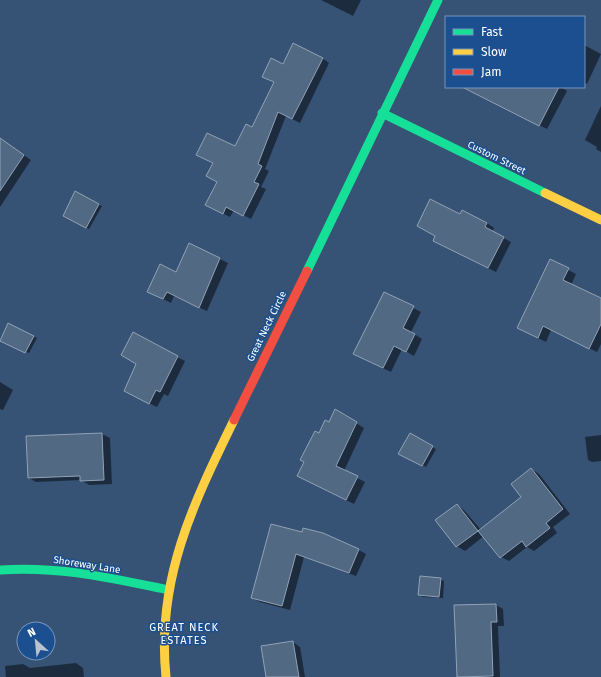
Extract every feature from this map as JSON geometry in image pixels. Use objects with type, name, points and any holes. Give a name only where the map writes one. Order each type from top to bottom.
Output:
[{"type":"street","name":"Great Neck Circle","points":[[166,677],[163,624],[180,542],[198,494],[438,0]]},
{"type":"street","name":"Custom Street","points":[[382,113],[601,220]]},
{"type":"street","name":"Shoreway Lane","points":[[0,570],[31,568],[72,570],[169,590]]},
{"type":"building","points":[[293,43],[323,58],[292,119],[278,112],[258,164],[262,166],[254,182],[259,184],[243,216],[226,207],[223,214],[205,205],[217,182],[206,176],[213,163],[196,155],[207,133],[235,146],[246,124],[252,127],[274,82],[262,77],[271,58],[283,64]]},
{"type":"building","points":[[464,88],[558,88],[539,126]]},
{"type":"building","points":[[0,138],[24,155],[0,191]]},
{"type":"building","points":[[75,191],[99,204],[86,228],[63,216]]},
{"type":"building","points":[[430,199],[460,214],[462,210],[487,223],[485,227],[504,237],[488,268],[433,241],[435,236],[417,226]]},
{"type":"building","points":[[189,243],[220,258],[199,308],[167,292],[163,299],[147,292],[160,264],[176,272]]},
{"type":"building","points":[[550,259],[569,268],[563,280],[601,298],[601,324],[589,349],[543,326],[538,338],[517,328]]},
{"type":"building","points":[[384,292],[414,306],[403,328],[415,334],[406,352],[394,346],[383,368],[353,354]]},
{"type":"building","points":[[8,323],[34,336],[25,353],[0,341]]},
{"type":"building","points":[[133,332],[178,356],[160,392],[156,390],[149,404],[124,391],[136,364],[121,355]]},
{"type":"building","points":[[335,409],[357,422],[336,466],[358,476],[346,500],[297,476],[304,462],[300,460],[315,431],[319,433],[325,420],[329,422]]},
{"type":"building","points":[[102,433],[104,480],[80,481],[80,476],[28,478],[26,436]]},
{"type":"building","points":[[410,433],[433,446],[422,466],[398,454]]},
{"type":"building","points":[[531,468],[563,509],[546,523],[550,528],[526,547],[522,541],[500,558],[478,531],[521,497],[511,484]]},
{"type":"building","points":[[457,504],[478,531],[456,547],[435,520]]},
{"type":"building","points":[[271,524],[302,532],[303,528],[323,533],[359,549],[349,573],[296,554],[282,606],[251,598]]},
{"type":"building","points":[[420,576],[441,578],[439,597],[418,595]]},
{"type":"building","points":[[496,604],[497,622],[491,622],[493,676],[457,677],[454,605]]},
{"type":"building","points":[[293,641],[299,677],[266,677],[261,646]]},
{"type":"traffic: fast","points":[[307,271],[438,0]]},
{"type":"traffic: fast","points":[[382,113],[545,193]]},
{"type":"traffic: fast","points":[[0,570],[22,569],[65,571],[106,577],[169,590]]},
{"type":"traffic: slow","points":[[545,193],[601,220]]},
{"type":"traffic: slow","points":[[166,677],[164,642],[172,575],[192,513],[234,420]]},
{"type":"traffic: jam","points":[[234,420],[307,271]]},
{"type":"district","name":"GREAT NECK ESTATES","points":[[184,633]]}]
